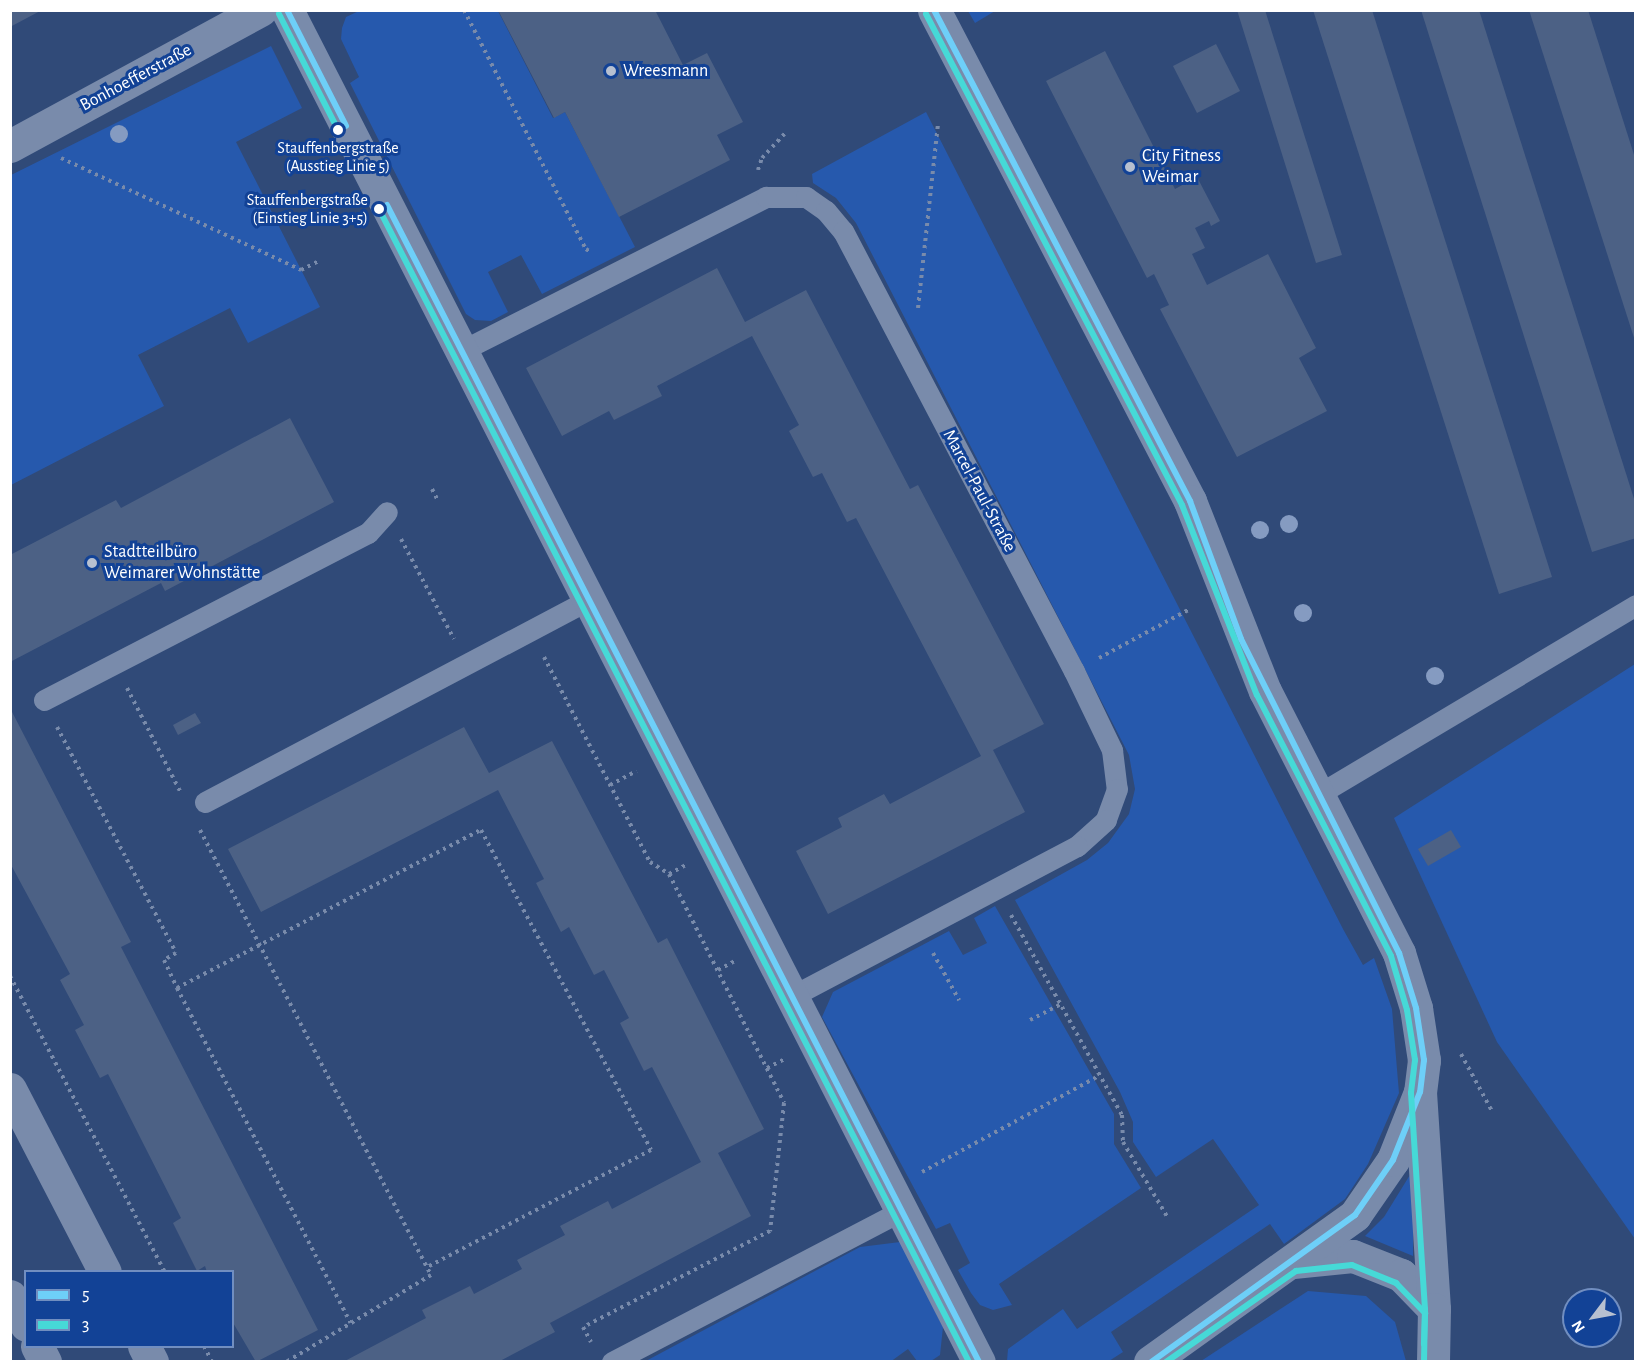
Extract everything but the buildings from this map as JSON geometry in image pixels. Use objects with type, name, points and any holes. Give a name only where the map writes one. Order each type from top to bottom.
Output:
[{"type":"street","name":"Bonhoefferstraße","points":[[24,138],[261,10]]},
{"type":"street","points":[[287,10],[979,1362]]},
{"type":"street","points":[[934,10],[1190,501],[1241,639],[1399,953],[1416,1008],[1422,1050],[1420,1092],[1434,1309],[1432,1362]]},
{"type":"street","points":[[10,1089],[104,1270]]},
{"type":"street","points":[[1150,1362],[1293,1262],[1355,1215],[1393,1160],[1420,1092]]},
{"type":"street","points":[[1293,1262],[1353,1256],[1401,1275],[1434,1309]]},
{"type":"street","points":[[10,1296],[24,1321]]},
{"type":"street","points":[[38,1348],[45,1362]]},
{"type":"street","points":[[145,1348],[152,1362]]},
{"type":"lane","name":"Marcel-Paul-Straße","points":[[461,351],[766,197],[806,197],[826,211],[843,231],[1074,671],[1112,750],[1117,789],[1106,820],[1077,846],[792,997]]},
{"type":"lane","points":[[44,700],[368,533],[387,512]]},
{"type":"lane","points":[[205,802],[588,600]]},
{"type":"lane","points":[[1319,794],[1635,605]]},
{"type":"lane","points":[[604,1357],[896,1200]]},
{"type":"path","points":[[464,10],[586,249],[616,272]]},
{"type":"path","points":[[913,365],[938,123]]},
{"type":"path","points":[[766,197],[757,168],[785,133]]},
{"type":"path","points":[[24,138],[50,153],[301,270],[319,261]]},
{"type":"path","points":[[432,489],[438,501]]},
{"type":"path","points":[[387,512],[467,664]]},
{"type":"path","points":[[1074,671],[1188,610]]},
{"type":"path","points":[[531,630],[650,862],[669,874],[784,1103],[770,1231],[583,1327],[604,1357]]},
{"type":"path","points":[[114,664],[182,796]]},
{"type":"path","points":[[55,722],[176,954],[164,960],[177,988],[351,1323]]},
{"type":"path","points":[[610,785],[632,774]]},
{"type":"path","points":[[197,824],[431,1275],[286,1362]]},
{"type":"path","points":[[177,988],[481,830],[651,1150],[427,1267]]},
{"type":"path","points":[[669,874],[675,870]]},
{"type":"path","points":[[997,889],[1122,1115],[1123,1142],[1168,1218]]},
{"type":"path","points":[[920,930],[959,1000]]},
{"type":"path","points":[[718,971],[725,967]]},
{"type":"path","points":[[10,976],[164,1270]]},
{"type":"path","points":[[1030,1020],[1060,1005]]},
{"type":"path","points":[[767,1068],[777,1063]]},
{"type":"path","points":[[896,1200],[1099,1076]]},
{"type":"path","points":[[205,1348],[212,1362]]},
{"type":"shaded area","points":[[359,11],[498,11],[553,118],[565,112],[635,247],[542,294],[521,255],[488,272],[508,312],[491,321],[475,320],[466,314],[350,83],[359,77],[341,39],[342,28],[346,17]]},
{"type":"shaded area","points":[[968,11],[995,11],[975,23]]},
{"type":"shaded area","points":[[271,46],[302,108],[236,142],[320,307],[248,343],[230,308],[138,355],[164,406],[11,485],[11,175]]},
{"type":"shaded area","points":[[926,112],[1343,929],[1363,965],[1374,958],[1392,1009],[1399,1093],[1368,1164],[1345,1199],[1284,1244],[1270,1224],[1111,1332],[1123,1352],[1109,1361],[1007,1361],[1008,1349],[1063,1309],[1077,1329],[1259,1205],[1213,1139],[1156,1177],[1133,1142],[1133,1122],[1120,1092],[1015,900],[1087,860],[1108,843],[1129,814],[1135,789],[1129,755],[856,223],[836,198],[813,183],[812,174]]},
{"type":"shaded area","points":[[1635,664],[1635,1239],[1497,1042],[1394,818]]},
{"type":"shaded area","points":[[995,906],[1114,1114],[1114,1144],[1141,1188],[999,1284],[1012,1305],[993,1310],[980,1305],[971,1293],[958,1270],[970,1263],[950,1223],[936,1229],[822,1017],[833,992],[949,931],[963,955],[987,943],[974,918]]},
{"type":"shaded area","points":[[1413,1170],[1413,1256],[1365,1236],[1384,1217]]},
{"type":"shaded area","points":[[900,1242],[943,1327],[940,1355],[931,1361],[917,1361],[908,1349],[890,1362],[644,1362],[860,1247]]},
{"type":"shaded area","points":[[1308,1291],[1366,1296],[1395,1322],[1406,1361],[1201,1361]]},
{"type":"transit line","name":"5","points":[[287,10],[346,126]]},
{"type":"transit line","name":"5","points":[[934,10],[1190,501],[1241,639],[1399,953],[1416,1008],[1424,1060],[1420,1092],[1393,1160],[1355,1215],[1151,1362]]},
{"type":"transit line","name":"3","points":[[279,14],[338,130]]},
{"type":"transit line","name":"3","points":[[926,14],[1182,505],[1257,695],[1391,956],[1407,1010],[1415,1060],[1411,1093],[1425,1309],[1424,1362]]},
{"type":"transit line","name":"5","points":[[387,205],[979,1362]]},
{"type":"transit line","name":"3","points":[[379,209],[969,1362]]},
{"type":"transit line","name":"3","points":[[1166,1362],[1296,1271],[1352,1265],[1396,1283],[1425,1313],[1424,1344]]},
{"type":"place","name":"Wreesmann","points":[[611,71]]},
{"type":"place","name":"Stauffenbergstraße (Ausstieg Linie 5)","points":[[338,130]]},
{"type":"place","name":"City Fitness Weimar","points":[[1130,167]]},
{"type":"place","name":"Stauffenbergstraße (Einstieg Linie 3+5)","points":[[379,209]]},
{"type":"place","name":"Stadtteilbüro Weimarer Wohnstätte","points":[[92,563]]}]
